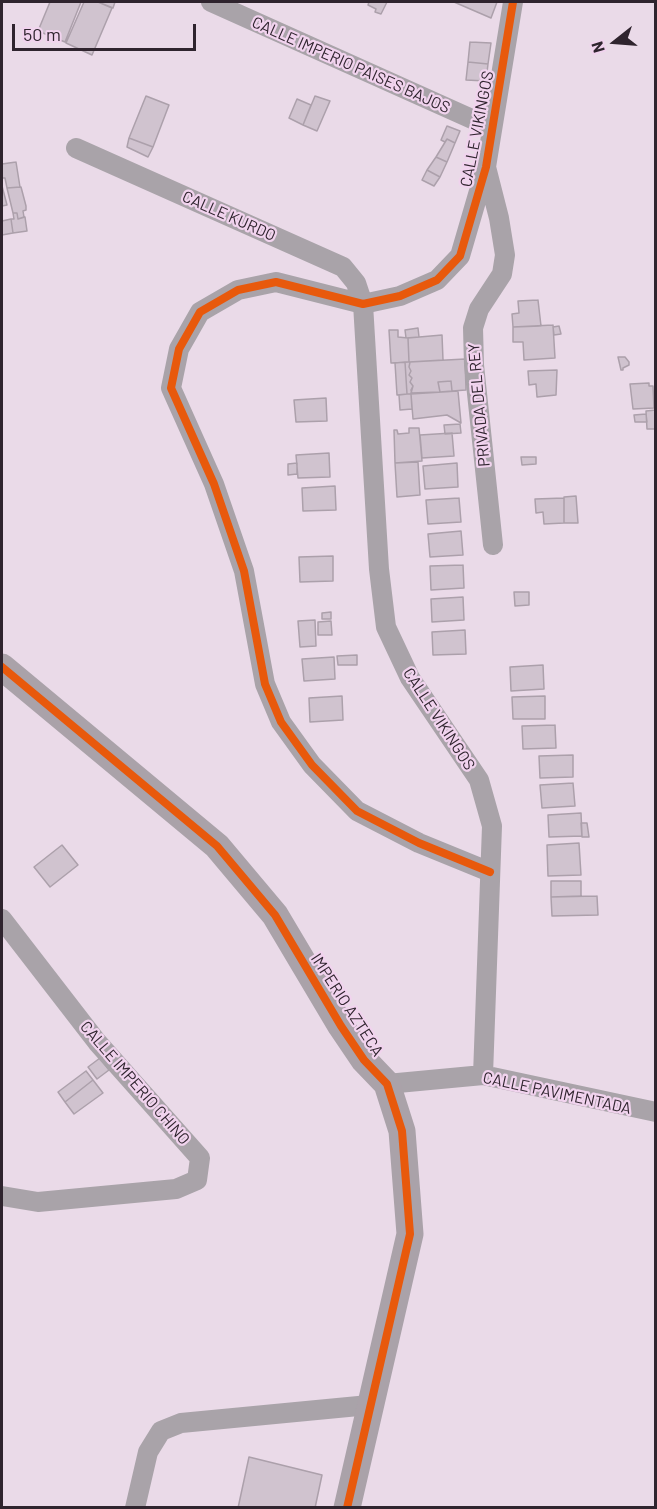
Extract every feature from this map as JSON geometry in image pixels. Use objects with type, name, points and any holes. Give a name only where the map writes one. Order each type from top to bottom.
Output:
[{"type":"street","name":"CALLE IMPERIO PAISES BAJOS","points":[[211,2],[492,128]]},
{"type":"street","name":"CALLE VIKINGOS","points":[[483,1075],[492,826],[479,780],[410,678],[386,627],[379,569],[363,304],[400,296],[437,280],[460,256],[486,167],[513,2]]},
{"type":"street","name":"CALLE KURDO","points":[[76,148],[343,267],[356,283],[363,304]]},
{"type":"street","name":"PRIVADA DEL REY","points":[[486,167],[500,218],[505,255],[502,273],[478,309],[473,328],[474,365],[493,545]]},
{"type":"street","points":[[363,304],[276,282],[238,290],[200,312],[179,349],[171,388],[214,484],[240,560],[266,684],[281,722],[312,765],[357,811],[419,843],[490,872]]},
{"type":"street","name":"IMPERIO AZTECA","points":[[2,667],[218,846],[275,915],[341,1026],[364,1060],[387,1084],[402,1131],[410,1234],[347,1508]]},
{"type":"street","name":"CALLE IMPERIO CHINO","points":[[2,919],[97,1042],[200,1158],[197,1180],[176,1190],[38,1202],[2,1196]]},
{"type":"street","name":"CALLE PAVIMENTADA","points":[[387,1084],[483,1075],[656,1112]]},
{"type":"street","points":[[135,1508],[148,1452],[161,1431],[181,1423],[369,1405]]},
{"type":"building","points":[[50,2],[81,2],[65,42],[38,31]]},
{"type":"building","points":[[84,2],[98,2],[112,8],[92,55],[66,43]]},
{"type":"building","points":[[98,2],[115,2],[113,8]]},
{"type":"building","points":[[369,2],[387,2],[381,14],[368,5]]},
{"type":"building","points":[[454,2],[497,2],[491,18]]},
{"type":"building","points":[[470,42],[491,43],[488,64],[468,62]]},
{"type":"building","points":[[468,62],[488,64],[486,81],[466,80]]},
{"type":"building","points":[[146,96],[169,105],[153,147],[129,138]]},
{"type":"building","points":[[315,96],[330,101],[317,131],[303,125]]},
{"type":"building","points":[[297,99],[311,105],[303,125],[289,118]]},
{"type":"building","points":[[447,126],[460,131],[455,143],[447,139],[445,142],[441,140]]},
{"type":"building","points":[[129,138],[153,147],[148,157],[127,147]]},
{"type":"building","points":[[447,139],[455,143],[447,162],[436,157]]},
{"type":"building","points":[[436,157],[447,162],[440,177],[427,170]]},
{"type":"building","points":[[16,162],[20,187],[7,188],[5,178],[2,178],[2,164]]},
{"type":"building","points":[[427,170],[440,177],[434,186],[422,180]]},
{"type":"building","points":[[2,186],[7,205],[2,206]]},
{"type":"building","points":[[21,187],[26,210],[23,211],[24,217],[18,219],[17,213],[13,213],[7,188]]},
{"type":"building","points":[[13,213],[17,213],[18,219],[25,217],[27,231],[13,233],[11,219],[14,219]]},
{"type":"building","points":[[11,219],[13,233],[2,235],[2,221]]},
{"type":"building","points":[[538,300],[541,326],[513,327],[512,314],[519,313],[518,301]]},
{"type":"building","points":[[553,325],[555,358],[524,360],[523,342],[513,342],[513,327]]},
{"type":"building","points":[[559,326],[561,334],[554,335],[553,327]]},
{"type":"building","points":[[418,328],[419,337],[406,338],[405,330]]},
{"type":"building","points":[[389,330],[398,330],[398,337],[408,338],[409,362],[391,363]]},
{"type":"building","points":[[442,335],[443,360],[409,362],[408,338]]},
{"type":"building","points":[[618,357],[625,357],[629,362],[623,370],[621,370]]},
{"type":"building","points":[[465,359],[466,390],[452,391],[451,381],[438,382],[440,392],[411,393],[413,386],[409,375],[410,362]]},
{"type":"building","points":[[405,362],[410,362],[409,375],[412,378],[410,382],[413,386],[412,394],[407,394]]},
{"type":"building","points":[[405,362],[407,394],[397,395],[395,363]]},
{"type":"building","points":[[557,370],[556,395],[537,397],[536,384],[529,385],[528,371]]},
{"type":"building","points":[[451,381],[452,391],[440,392],[438,382]]},
{"type":"building","points":[[649,383],[649,386],[653,386],[654,408],[633,409],[630,384]]},
{"type":"building","points":[[458,391],[461,423],[447,415],[413,419],[411,394]]},
{"type":"building","points":[[411,394],[412,409],[400,410],[399,395]]},
{"type":"building","points":[[326,398],[327,421],[296,422],[294,400]]},
{"type":"building","points":[[656,410],[656,429],[647,429],[646,411]]},
{"type":"building","points":[[646,414],[647,422],[635,422],[634,415]]},
{"type":"building","points":[[460,424],[461,433],[445,434],[444,425]]},
{"type":"building","points":[[409,428],[419,428],[422,461],[395,463],[394,430],[397,430],[398,434],[409,433]]},
{"type":"building","points":[[452,433],[454,456],[422,458],[420,435]]},
{"type":"building","points":[[329,453],[330,477],[298,478],[296,455]]},
{"type":"building","points":[[521,457],[536,457],[536,464],[522,465]]},
{"type":"building","points":[[418,462],[420,495],[397,497],[395,463]]},
{"type":"building","points":[[297,463],[297,474],[288,475],[288,464]]},
{"type":"building","points":[[457,463],[458,487],[425,489],[423,466]]},
{"type":"building","points":[[335,486],[336,510],[303,511],[302,488]]},
{"type":"building","points":[[576,496],[578,523],[564,523],[564,497]]},
{"type":"building","points":[[459,498],[461,522],[428,524],[426,500]]},
{"type":"building","points":[[564,498],[564,523],[544,524],[543,512],[536,513],[535,499]]},
{"type":"building","points":[[461,531],[463,555],[430,557],[428,534]]},
{"type":"building","points":[[333,556],[333,581],[300,582],[299,557]]},
{"type":"building","points":[[463,565],[464,588],[431,590],[430,566]]},
{"type":"building","points":[[514,592],[529,592],[529,605],[515,606]]},
{"type":"building","points":[[463,597],[464,620],[432,622],[431,599]]},
{"type":"building","points":[[331,612],[331,619],[322,619],[322,613]]},
{"type":"building","points":[[315,620],[316,646],[300,647],[298,621]]},
{"type":"building","points":[[331,621],[332,635],[318,635],[318,622]]},
{"type":"building","points":[[465,630],[466,654],[433,655],[432,632]]},
{"type":"building","points":[[357,655],[357,665],[338,665],[337,656]]},
{"type":"building","points":[[334,657],[335,679],[304,681],[302,659]]},
{"type":"building","points":[[543,665],[544,689],[511,691],[510,667]]},
{"type":"building","points":[[342,696],[343,720],[310,722],[309,698]]},
{"type":"building","points":[[545,696],[545,719],[513,719],[512,697]]},
{"type":"building","points":[[555,725],[556,748],[523,749],[522,726]]},
{"type":"building","points":[[573,755],[573,777],[540,778],[539,756]]},
{"type":"building","points":[[573,783],[575,806],[542,808],[540,785]]},
{"type":"building","points":[[581,813],[582,836],[549,837],[548,815]]},
{"type":"building","points":[[581,823],[587,823],[589,837],[582,837]]},
{"type":"building","points":[[579,843],[581,875],[548,876],[547,845]]},
{"type":"building","points":[[62,845],[78,865],[50,887],[34,867]]},
{"type":"building","points":[[551,881],[581,881],[581,896],[551,897]]},
{"type":"building","points":[[597,896],[598,915],[552,916],[551,897]]},
{"type":"building","points":[[100,1058],[109,1070],[97,1079],[88,1067]]},
{"type":"building","points":[[86,1071],[93,1080],[65,1102],[58,1092]]},
{"type":"building","points":[[93,1080],[103,1093],[74,1114],[65,1102]]},
{"type":"building","points":[[249,1457],[322,1475],[315,1508],[238,1508]]},
{"type":"cycle path","points":[[490,872],[419,843],[357,811],[312,765],[281,722],[265,684],[244,571],[214,484],[171,388],[179,349],[200,312],[238,290],[276,282],[363,304],[400,296],[437,280],[460,256],[486,167],[513,2]]},
{"type":"cycle path","points":[[2,667],[217,846],[275,915],[341,1026],[364,1060],[387,1084],[402,1131],[410,1234],[347,1508]]}]
